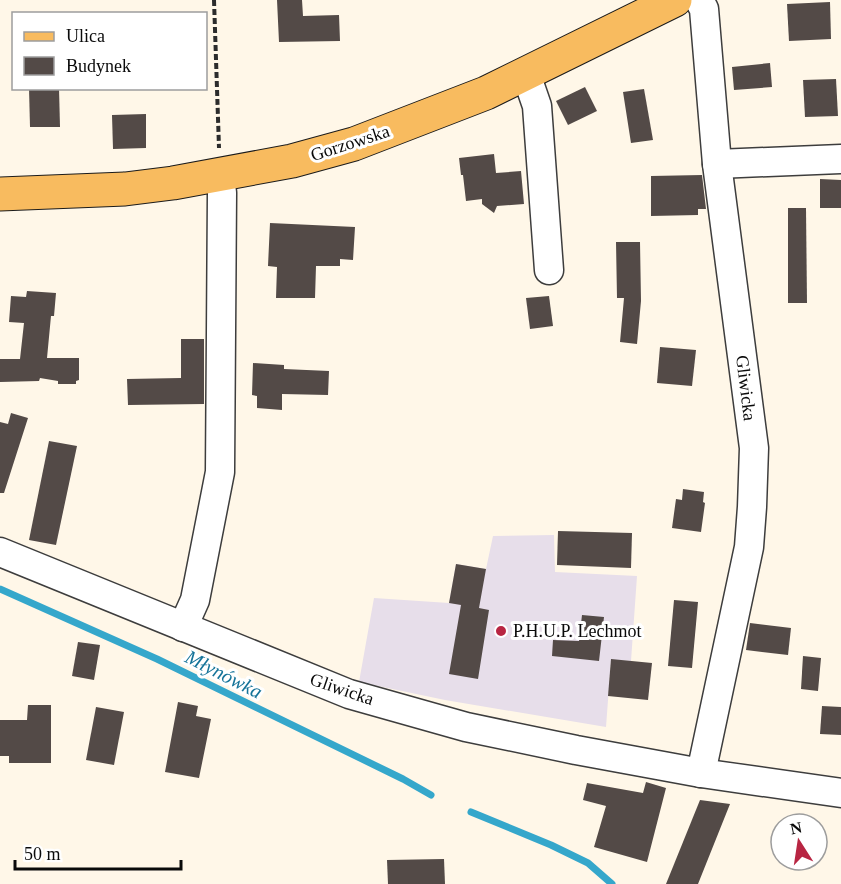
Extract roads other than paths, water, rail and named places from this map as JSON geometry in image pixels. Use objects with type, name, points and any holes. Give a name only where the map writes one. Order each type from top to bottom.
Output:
[{"type":"main road","name":"Gorzowska","points":[[0,194],[125,189],[220,176],[292,161],[354,144],[486,93],[675,0]]},
{"type":"street","name":"Gliwicka","points":[[699,0],[704,9],[717,164],[754,448],[749,547],[701,773]]},
{"type":"street","points":[[526,74],[537,106],[549,270]]},
{"type":"street","points":[[717,164],[841,159]]},
{"type":"street","points":[[183,627],[195,600],[220,472],[222,194],[220,176]]},
{"type":"street","name":"Gliwicka","points":[[0,552],[348,694],[466,727],[576,750],[701,773],[841,793]]},
{"type":"waterway","name":"Młynówka","points":[[0,589],[157,659],[403,779],[431,795]]},
{"type":"waterway","name":"Młynówka","points":[[471,812],[588,863],[612,884]]},
{"type":"place","name":"P.H.U.P. Lechmot","points":[[501,631]]}]
